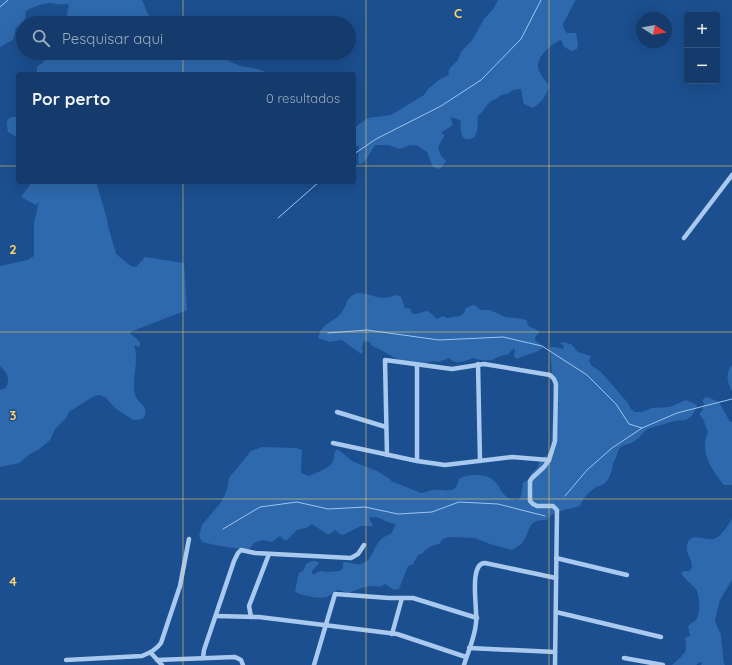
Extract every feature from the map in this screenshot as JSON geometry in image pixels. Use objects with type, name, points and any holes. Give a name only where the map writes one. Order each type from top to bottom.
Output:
[{"type":"street","points":[[684,238],[732,175]]},
{"type":"street","points":[[387,455],[385,360],[452,369],[484,364],[550,375],[554,379],[556,384],[554,450],[544,467],[530,481],[530,501],[537,506],[553,506],[557,510],[555,665]]},
{"type":"street","points":[[478,364],[480,461]]},
{"type":"street","points":[[417,365],[417,462]]},
{"type":"street","points":[[337,412],[386,427]]},
{"type":"street","points":[[333,443],[417,462],[445,465],[519,457],[549,460]]},
{"type":"street","points":[[66,660],[142,656],[151,653],[158,648],[180,586],[190,539]]},
{"type":"street","points":[[203,658],[204,650],[238,553],[241,550],[269,554],[351,558],[358,554],[364,546]]},
{"type":"street","points":[[250,617],[249,606],[269,554]]},
{"type":"street","points":[[556,558],[627,575]]},
{"type":"street","points":[[464,665],[476,625],[475,581],[476,570],[480,563],[556,578]]},
{"type":"street","points":[[314,665],[335,594],[413,598],[477,618]]},
{"type":"street","points":[[392,634],[402,598]]},
{"type":"street","points":[[556,612],[661,637]]},
{"type":"street","points":[[216,616],[250,617],[392,634],[466,657]]},
{"type":"street","points":[[469,648],[555,652]]},
{"type":"street","points":[[151,653],[162,665]]},
{"type":"street","points":[[157,660],[235,657],[241,660],[243,665]]},
{"type":"street","points":[[624,658],[663,665]]},
{"type":"shaded area","points":[[0,0],[142,0],[150,16],[67,16],[69,5],[48,3],[26,11],[25,16],[16,16],[16,28],[13,40],[0,47]]},
{"type":"shaded area","points":[[498,0],[576,0],[563,24],[567,33],[576,33],[578,44],[577,49],[572,51],[564,47],[561,40],[550,47],[540,58],[538,69],[549,86],[547,93],[541,101],[533,108],[524,104],[521,89],[501,95],[491,101],[478,116],[477,131],[471,139],[463,138],[460,120],[451,117],[453,125],[442,132],[444,136],[438,147],[441,156],[446,161],[440,169],[433,167],[427,152],[418,146],[410,145],[400,149],[388,145],[375,145],[365,161],[360,165],[358,162],[359,146],[356,145],[356,127],[368,118],[391,115],[424,95],[427,90],[440,79],[449,75],[448,72],[450,68],[458,60],[461,52],[473,39],[484,19],[494,8]]},
{"type":"shaded area","points":[[46,60],[228,60],[234,64],[259,69],[265,72],[37,72],[37,67]]},
{"type":"shaded area","points":[[11,117],[16,117],[16,137],[8,132],[7,122]]},
{"type":"shaded area","points":[[31,184],[97,184],[116,254],[131,266],[136,267],[145,257],[184,263],[187,310],[130,332],[140,343],[139,347],[134,345],[136,358],[134,392],[138,400],[145,408],[144,418],[133,420],[115,408],[106,398],[100,395],[94,396],[69,412],[66,418],[55,429],[50,440],[38,450],[30,454],[19,463],[0,467],[0,390],[6,388],[8,379],[5,371],[0,366],[0,266],[27,260],[34,256],[34,223],[39,202],[36,205],[21,197]]},
{"type":"shaded area","points":[[359,293],[381,298],[395,295],[401,297],[405,308],[409,308],[411,313],[415,314],[428,311],[437,319],[443,316],[447,318],[460,316],[464,313],[466,308],[473,305],[480,310],[490,310],[505,317],[523,319],[527,321],[528,326],[539,331],[535,337],[535,340],[544,347],[538,351],[517,359],[514,356],[514,348],[507,355],[491,360],[473,358],[454,362],[449,358],[439,362],[432,361],[419,364],[398,359],[372,346],[370,342],[364,341],[362,348],[363,352],[361,354],[342,340],[330,342],[318,338],[322,329],[338,317],[349,298]]},
{"type":"shaded area","points":[[560,343],[571,344],[578,352],[591,356],[589,361],[592,366],[601,372],[628,403],[630,408],[635,412],[642,412],[652,408],[670,407],[686,400],[697,405],[694,412],[687,419],[681,421],[678,420],[647,429],[634,442],[621,447],[613,463],[610,476],[605,483],[591,491],[580,506],[557,512],[547,520],[536,521],[533,523],[530,526],[523,542],[512,550],[475,538],[449,537],[443,539],[439,544],[429,547],[422,554],[419,554],[413,564],[408,566],[399,589],[394,590],[385,584],[380,587],[364,587],[349,593],[338,590],[327,597],[320,598],[305,596],[295,591],[299,573],[303,571],[306,564],[314,561],[319,563],[312,571],[313,575],[320,571],[340,571],[343,568],[344,562],[358,564],[365,562],[372,555],[380,541],[391,534],[396,524],[373,517],[369,518],[373,526],[361,526],[343,535],[335,530],[330,534],[327,534],[312,524],[306,528],[297,530],[287,540],[284,540],[280,536],[272,542],[262,540],[254,543],[248,550],[202,542],[199,536],[202,525],[222,501],[227,490],[229,478],[251,451],[262,447],[296,448],[302,450],[301,473],[309,476],[331,465],[336,450],[339,450],[352,461],[377,471],[391,481],[421,493],[432,490],[451,490],[456,487],[460,478],[469,475],[480,475],[493,479],[507,497],[518,500],[521,496],[523,483],[525,481],[535,479],[531,476],[531,474],[538,467],[540,460],[548,454],[551,447],[553,414],[555,408],[559,404],[554,398],[550,349],[551,347],[555,347],[563,349],[564,346]]},
{"type":"shaded area","points":[[732,365],[732,391],[729,384],[728,372]]},
{"type":"shaded area","points":[[707,397],[719,402],[730,422],[732,422],[732,485],[724,485],[711,467],[706,454],[705,447],[708,432],[703,419],[699,414],[702,411],[704,403],[702,400]]},
{"type":"shaded area","points":[[732,519],[732,580],[720,600],[715,619],[721,635],[725,665],[701,665],[702,662],[700,662],[696,665],[672,665],[684,654],[686,648],[685,638],[690,636],[688,626],[696,620],[699,614],[696,589],[684,578],[681,573],[684,571],[690,571],[692,568],[687,550],[688,542],[694,537],[709,539],[716,538],[723,532]]},
{"type":"waterway","points":[[0,7],[8,0]]},
{"type":"waterway","points":[[356,153],[376,139],[441,106],[481,80],[521,39],[541,0]]},
{"type":"waterway","points":[[278,218],[317,184]]},
{"type":"waterway","points":[[328,333],[367,330],[439,340],[503,337],[542,346],[587,375],[616,404],[629,424],[642,428]]},
{"type":"waterway","points":[[565,496],[587,470],[612,448],[642,428],[677,413],[732,399]]},
{"type":"waterway","points":[[223,529],[260,507],[297,502],[328,509],[365,507],[398,514],[432,512],[459,502],[498,504],[545,516]]}]
